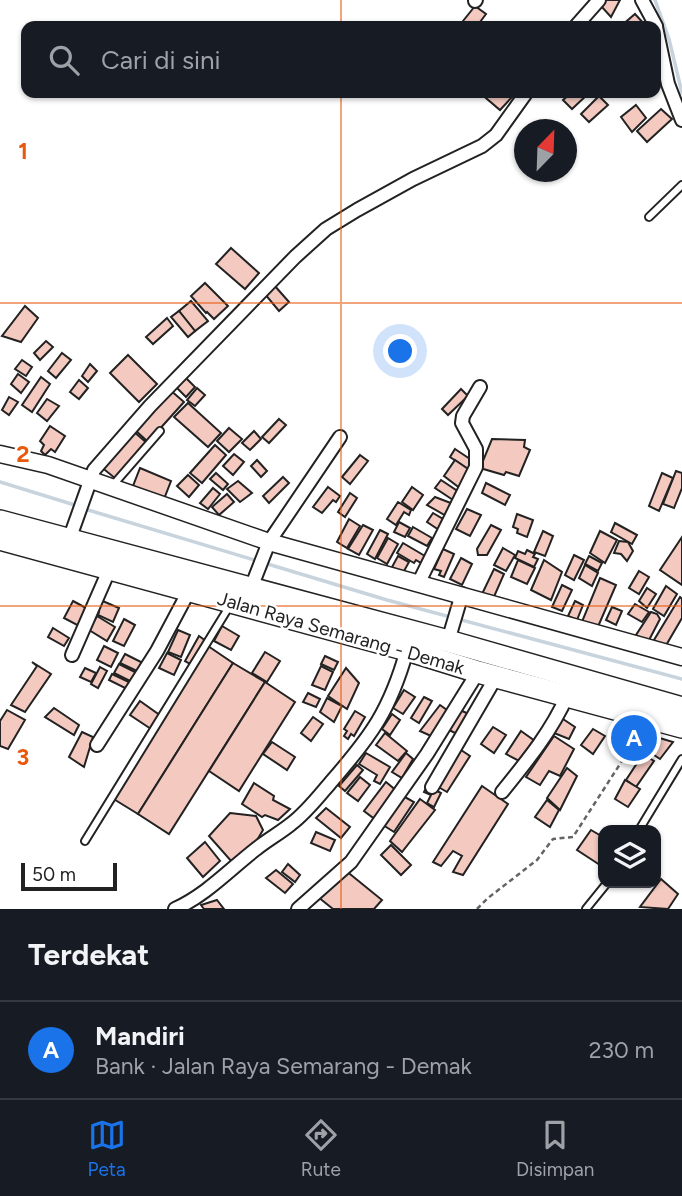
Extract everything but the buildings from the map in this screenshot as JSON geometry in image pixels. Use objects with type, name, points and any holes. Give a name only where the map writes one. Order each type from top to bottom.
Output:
[{"type":"highway","name":"Jalan Raya Semarang - Demak","points":[[0,521],[252,584],[320,617],[407,649],[487,675],[682,727]]},
{"type":"highway","name":"Jalan Raya Semarang - Demak","points":[[0,539],[232,602],[449,638],[682,708]]},
{"type":"street","points":[[581,21],[600,0]]},
{"type":"street","points":[[642,0],[653,21]]},
{"type":"street","points":[[661,51],[668,84],[682,120]]},
{"type":"street","points":[[69,540],[94,470],[150,406],[295,257],[326,229],[357,210],[482,146],[496,135],[522,98]]},
{"type":"street","points":[[419,582],[476,467],[476,449],[461,423],[480,387]]},
{"type":"street","points":[[252,584],[268,544],[340,437]]},
{"type":"street","points":[[0,454],[48,464],[89,487],[112,486],[268,544],[419,582],[461,597],[682,657]]},
{"type":"street","points":[[72,654],[110,568]]},
{"type":"street","points":[[97,745],[157,651],[190,589]]},
{"type":"street","points":[[449,638],[461,597]]},
{"type":"street","points":[[175,909],[222,878],[256,849],[293,823],[313,803],[371,734],[397,684],[407,649]]},
{"type":"street","points":[[432,787],[487,675]]},
{"type":"street","points":[[298,909],[351,862],[487,675]]},
{"type":"street","points":[[502,792],[540,744],[567,696]]},
{"type":"lane","points":[[649,217],[682,185]]},
{"type":"lane","points":[[112,486],[160,431]]},
{"type":"lane","points":[[85,841],[232,602]]},
{"type":"lane","points":[[642,825],[682,759]]},
{"type":"lane","points":[[586,909],[603,888]]},
{"type":"path","points":[[477,909],[537,860],[553,839],[573,837],[648,720]]},
{"type":"waterway","points":[[655,0],[669,39],[682,93]]},
{"type":"waterway","points":[[0,482],[78,506]]},
{"type":"waterway","points":[[85,509],[387,600],[682,679]]},
{"type":"place","name":"Mandiri","points":[[634,738]]}]
